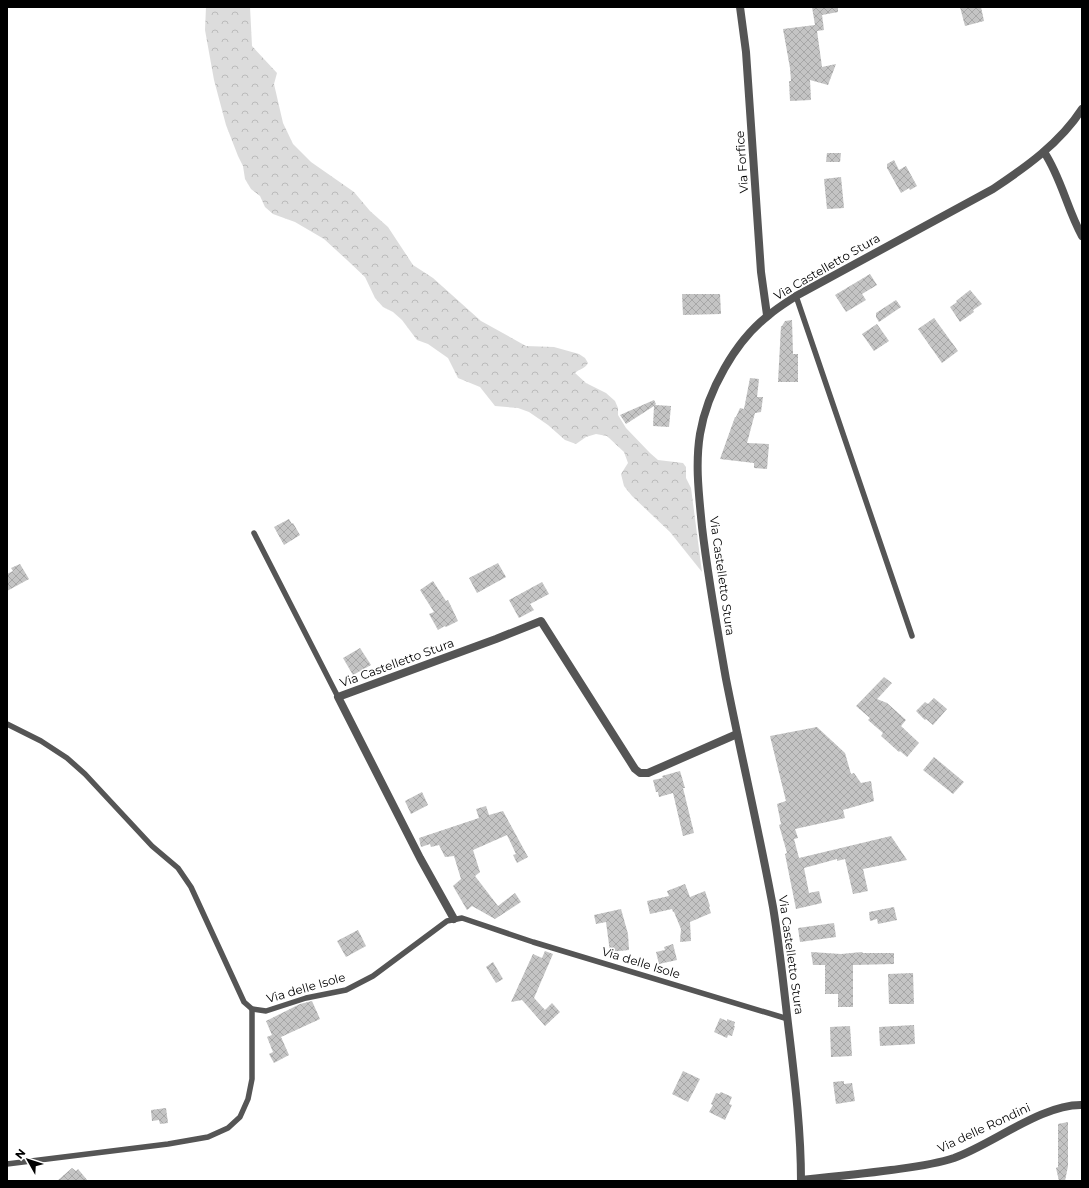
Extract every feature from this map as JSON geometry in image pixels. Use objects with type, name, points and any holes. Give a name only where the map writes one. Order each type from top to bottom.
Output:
[{"type":"street","name":"Via Forfice","points":[[740,7],[746,52],[761,272],[767,316]]},
{"type":"street","name":"Via Castelletto Stura","points":[[801,1180],[800,1139],[788,1019],[773,909],[715,620],[706,558],[698,487],[697,458],[700,431],[707,406],[719,378],[743,341],[767,316],[796,296],[993,189],[1044,152],[1063,133],[1082,109]]},
{"type":"street","points":[[1044,152],[1050,160],[1074,221],[1082,236]]},
{"type":"street","name":"Via Castelletto Stura","points":[[454,919],[420,858],[338,697],[541,621],[635,769],[640,773],[648,773],[737,734]]},
{"type":"street","name":"Via delle Rondini","points":[[801,1180],[847,1176],[933,1165],[956,1157],[990,1141],[1045,1112],[1082,1105]]},
{"type":"lane","points":[[796,296],[912,636]]},
{"type":"lane","points":[[254,533],[338,697]]},
{"type":"lane","name":"Via delle Isole","points":[[7,724],[41,741],[67,758],[85,774],[147,841],[178,868],[191,887],[244,1002],[252,1009],[266,1011],[306,998],[346,990],[373,976],[447,921],[462,918],[533,942],[788,1019]]},
{"type":"lane","points":[[7,1164],[168,1144],[208,1136],[228,1128],[240,1117],[248,1099],[252,1079],[252,1009]]},
{"type":"green space","points":[[206,7],[250,7],[252,46],[277,73],[274,84],[283,123],[293,144],[311,162],[354,192],[370,211],[388,227],[413,265],[433,278],[481,321],[526,346],[554,347],[579,354],[585,358],[588,363],[587,365],[575,373],[586,383],[606,393],[615,401],[618,408],[618,415],[626,428],[658,460],[683,463],[686,467],[686,478],[691,488],[702,572],[670,532],[632,496],[624,486],[621,474],[628,463],[624,452],[607,436],[596,434],[586,437],[576,444],[565,440],[548,425],[529,412],[518,408],[495,406],[480,387],[458,378],[448,358],[428,344],[417,340],[402,320],[393,312],[383,307],[375,298],[365,277],[324,239],[295,222],[273,214],[265,207],[260,196],[251,189],[245,179],[243,166],[226,125],[214,80],[205,30]]},
{"type":"building","points":[[812,7],[838,7],[838,12],[822,15],[824,30],[817,31],[822,67],[836,64],[828,85],[810,80],[811,100],[790,101],[790,68],[783,29],[815,25]]},
{"type":"building","points":[[960,7],[981,7],[984,21],[965,26]]},
{"type":"building","points":[[827,153],[841,153],[840,162],[826,162]]},
{"type":"building","points":[[894,160],[899,170],[906,166],[917,186],[910,190],[909,188],[901,193],[887,168],[887,164]]},
{"type":"building","points":[[841,177],[844,208],[827,209],[824,179]]},
{"type":"building","points":[[870,274],[877,285],[862,294],[866,300],[846,312],[835,295]]},
{"type":"building","points":[[970,290],[982,304],[960,322],[950,307]]},
{"type":"building","points":[[682,294],[720,294],[721,314],[683,315]]},
{"type":"building","points":[[896,300],[901,307],[879,322],[876,317],[876,313]]},
{"type":"building","points":[[934,318],[958,351],[942,363],[918,329]]},
{"type":"building","points":[[792,320],[793,354],[798,354],[798,382],[778,382],[781,326],[785,321]]},
{"type":"building","points":[[877,324],[889,341],[874,351],[862,334]]},
{"type":"building","points":[[750,378],[759,379],[757,397],[763,397],[761,412],[755,413],[747,443],[769,444],[767,469],[754,468],[754,463],[720,459],[735,417],[740,408],[744,409]]},
{"type":"building","points":[[654,400],[655,405],[671,406],[669,427],[653,426],[654,406],[626,424],[620,415]]},
{"type":"building","points":[[289,519],[300,535],[284,545],[274,527]]},
{"type":"building","points":[[498,563],[506,577],[477,593],[469,578]]},
{"type":"building","points":[[20,564],[29,579],[7,591],[7,574],[13,571],[11,568]]},
{"type":"building","points":[[433,581],[446,601],[448,600],[458,621],[438,630],[429,614],[434,612],[420,590]]},
{"type":"building","points":[[542,582],[549,594],[530,604],[534,610],[519,618],[509,600]]},
{"type":"building","points":[[360,648],[371,665],[353,675],[343,658]]},
{"type":"building","points":[[884,677],[892,683],[877,699],[887,703],[906,720],[901,726],[919,743],[907,757],[881,736],[883,733],[868,720],[870,718],[856,706]]},
{"type":"building","points":[[934,698],[947,709],[933,725],[926,719],[925,720],[916,711],[925,702],[928,704]]},
{"type":"building","points":[[817,727],[845,753],[851,774],[854,773],[861,783],[871,781],[874,801],[843,810],[845,818],[795,829],[798,838],[794,839],[799,858],[891,836],[907,860],[863,869],[868,891],[853,894],[845,859],[837,861],[837,859],[804,868],[809,893],[819,891],[822,903],[796,909],[785,854],[787,853],[779,825],[781,824],[777,804],[786,801],[770,736]]},
{"type":"building","points":[[934,757],[964,782],[953,794],[923,770]]},
{"type":"building","points":[[680,771],[694,833],[683,836],[673,793],[659,797],[653,780],[663,778],[662,776]]},
{"type":"building","points":[[422,792],[428,805],[411,814],[405,801]]},
{"type":"building","points":[[486,806],[489,815],[503,811],[528,857],[517,863],[513,855],[516,854],[507,835],[473,850],[480,872],[475,876],[498,906],[515,893],[521,902],[495,919],[472,906],[467,910],[453,886],[461,879],[454,856],[445,857],[439,845],[431,847],[430,844],[421,847],[419,838],[479,818],[476,809]]},
{"type":"building","points":[[685,884],[690,897],[705,891],[711,913],[690,922],[691,941],[680,942],[681,929],[672,909],[650,914],[647,901],[669,896],[667,891]]},
{"type":"building","points":[[894,907],[897,920],[878,924],[877,919],[870,921],[869,912]]},
{"type":"building","points":[[621,909],[628,934],[629,950],[610,952],[606,922],[596,924],[594,915]]},
{"type":"building","points":[[834,923],[836,937],[800,942],[798,928]]},
{"type":"building","points":[[358,930],[366,946],[346,957],[337,941]]},
{"type":"building","points":[[673,944],[677,960],[659,964],[656,952],[665,950],[664,947]]},
{"type":"building","points":[[545,951],[553,954],[534,998],[545,1010],[552,1003],[560,1012],[545,1026],[522,1000],[511,1002],[533,954],[542,958]]},
{"type":"building","points":[[811,952],[841,954],[862,952],[894,953],[894,964],[853,965],[853,1007],[838,1007],[838,994],[825,994],[825,965],[813,965]]},
{"type":"building","points":[[493,962],[503,979],[496,983],[486,967]]},
{"type":"building","points":[[913,973],[914,1004],[889,1004],[888,974]]},
{"type":"building","points":[[312,1001],[320,1019],[281,1037],[289,1055],[274,1063],[269,1054],[273,1052],[267,1037],[272,1035],[266,1021],[300,1004]]},
{"type":"building","points":[[720,1018],[735,1022],[732,1036],[728,1035],[727,1038],[714,1032]]},
{"type":"building","points":[[914,1025],[915,1044],[880,1046],[879,1027]]},
{"type":"building","points":[[850,1026],[852,1056],[831,1057],[830,1027]]},
{"type":"building","points":[[683,1071],[700,1079],[688,1102],[672,1094]]},
{"type":"building","points":[[844,1081],[844,1084],[852,1083],[855,1101],[836,1104],[833,1082]]},
{"type":"building","points":[[721,1092],[732,1097],[729,1104],[732,1105],[725,1120],[709,1112],[713,1105],[711,1104],[716,1093],[719,1094]]},
{"type":"building","points":[[166,1108],[168,1123],[160,1124],[159,1120],[152,1121],[151,1110]]},
{"type":"building","points":[[1068,1122],[1068,1166],[1065,1181],[1059,1181],[1056,1168],[1058,1167],[1058,1124]]},
{"type":"building","points":[[72,1168],[76,1171],[78,1169],[88,1181],[57,1181]]}]
